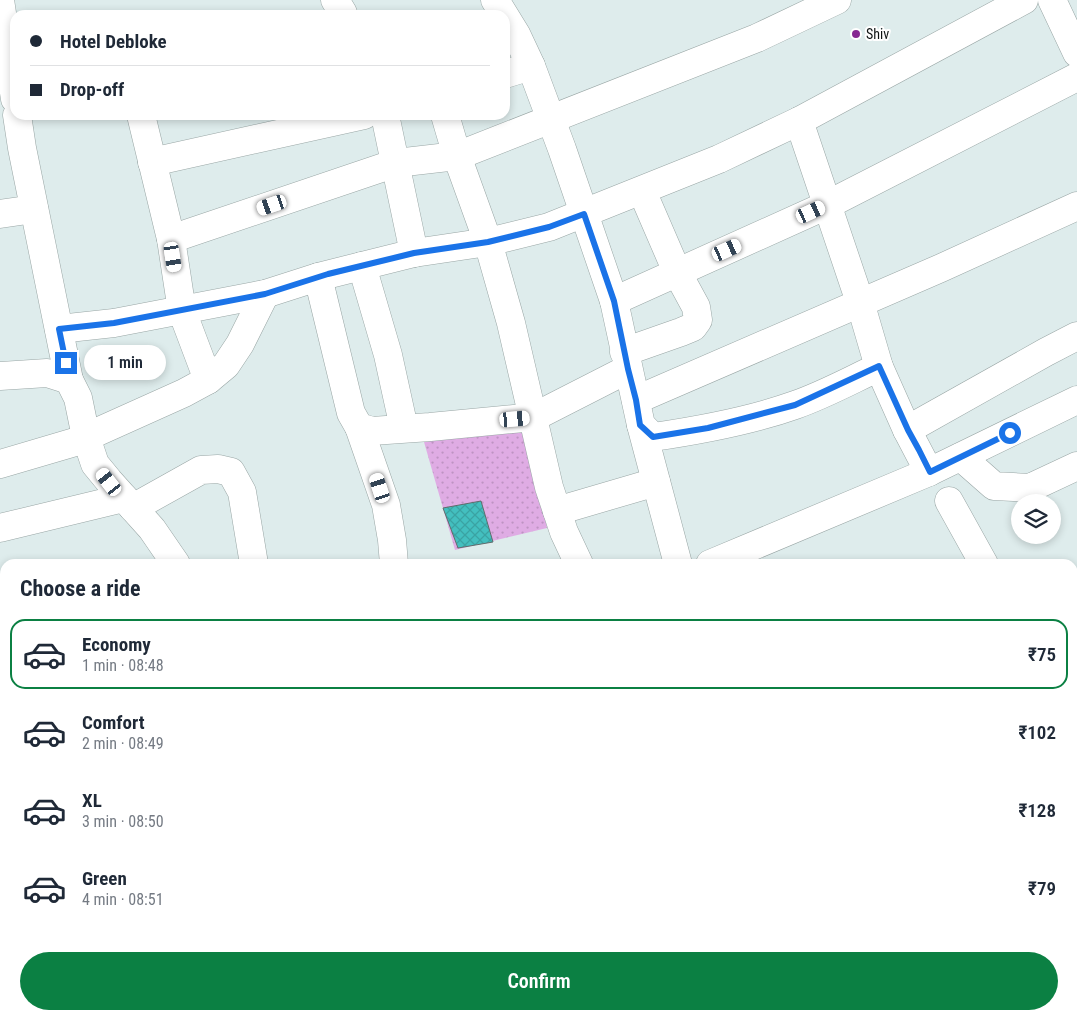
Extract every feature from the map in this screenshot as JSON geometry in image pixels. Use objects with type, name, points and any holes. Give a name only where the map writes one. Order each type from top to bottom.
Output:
[{"type":"street","points":[[0,0],[10,66]]},
{"type":"street","points":[[170,239],[396,163],[457,156],[757,38],[837,0]]},
{"type":"street","points":[[59,329],[114,323],[265,294],[318,277],[414,253],[488,242],[549,227],[719,159],[799,121],[1024,0]]},
{"type":"street","points":[[1052,0],[1077,53]]},
{"type":"street","points":[[510,24],[531,66],[614,301],[638,413],[677,559]]},
{"type":"street","points":[[510,72],[531,66]]},
{"type":"street","points":[[614,301],[827,205],[1077,77]]},
{"type":"street","points":[[18,120],[69,380],[78,398],[86,437],[95,464],[152,529],[173,559]]},
{"type":"street","points":[[142,120],[170,239],[182,311],[208,380]]},
{"type":"street","points":[[152,162],[341,120]]},
{"type":"street","points":[[386,120],[414,253]]},
{"type":"street","points":[[446,120],[457,156],[488,242],[534,417],[549,487],[564,532],[577,559]]},
{"type":"street","points":[[799,121],[860,302],[879,366],[908,430],[930,472]]},
{"type":"street","points":[[359,427],[372,430],[534,417],[626,360],[693,327],[698,320],[696,307],[677,272],[642,191]]},
{"type":"street","points":[[638,413],[774,341],[1077,206]]},
{"type":"street","points":[[0,214],[34,209]]},
{"type":"street","points":[[362,266],[388,355],[404,428]]},
{"type":"street","points":[[318,277],[351,413],[359,427],[386,505],[394,559]]},
{"type":"street","points":[[0,464],[50,450],[86,437],[184,393],[208,380],[226,365],[240,344],[265,294]]},
{"type":"street","points":[[908,430],[1077,336]]},
{"type":"street","points":[[638,413],[653,437],[708,428],[759,416],[804,402],[879,366]]},
{"type":"street","points":[[0,376],[47,374],[69,380]]},
{"type":"street","points":[[722,559],[930,472],[1077,400]]},
{"type":"street","points":[[961,457],[994,486],[1030,488],[1077,466]]},
{"type":"street","points":[[0,528],[129,503],[201,470],[218,469],[231,472],[242,492],[253,559]]},
{"type":"street","points":[[557,511],[656,482]]},
{"type":"street","points":[[949,502],[981,559]]},
{"type":"shaded area","points":[[527,426],[547,528],[455,550],[424,442]]},
{"type":"building","points":[[481,501],[493,542],[458,548],[443,508]]},
{"type":"place","name":"Shiv","points":[[856,34]]},
{"type":"route","points":[[66,363],[59,329],[114,323],[265,294],[328,274],[414,253],[488,242],[549,227],[584,214],[614,301],[640,425],[653,437],[708,428],[795,405],[879,366],[908,430],[930,472],[1010,433]]}]
